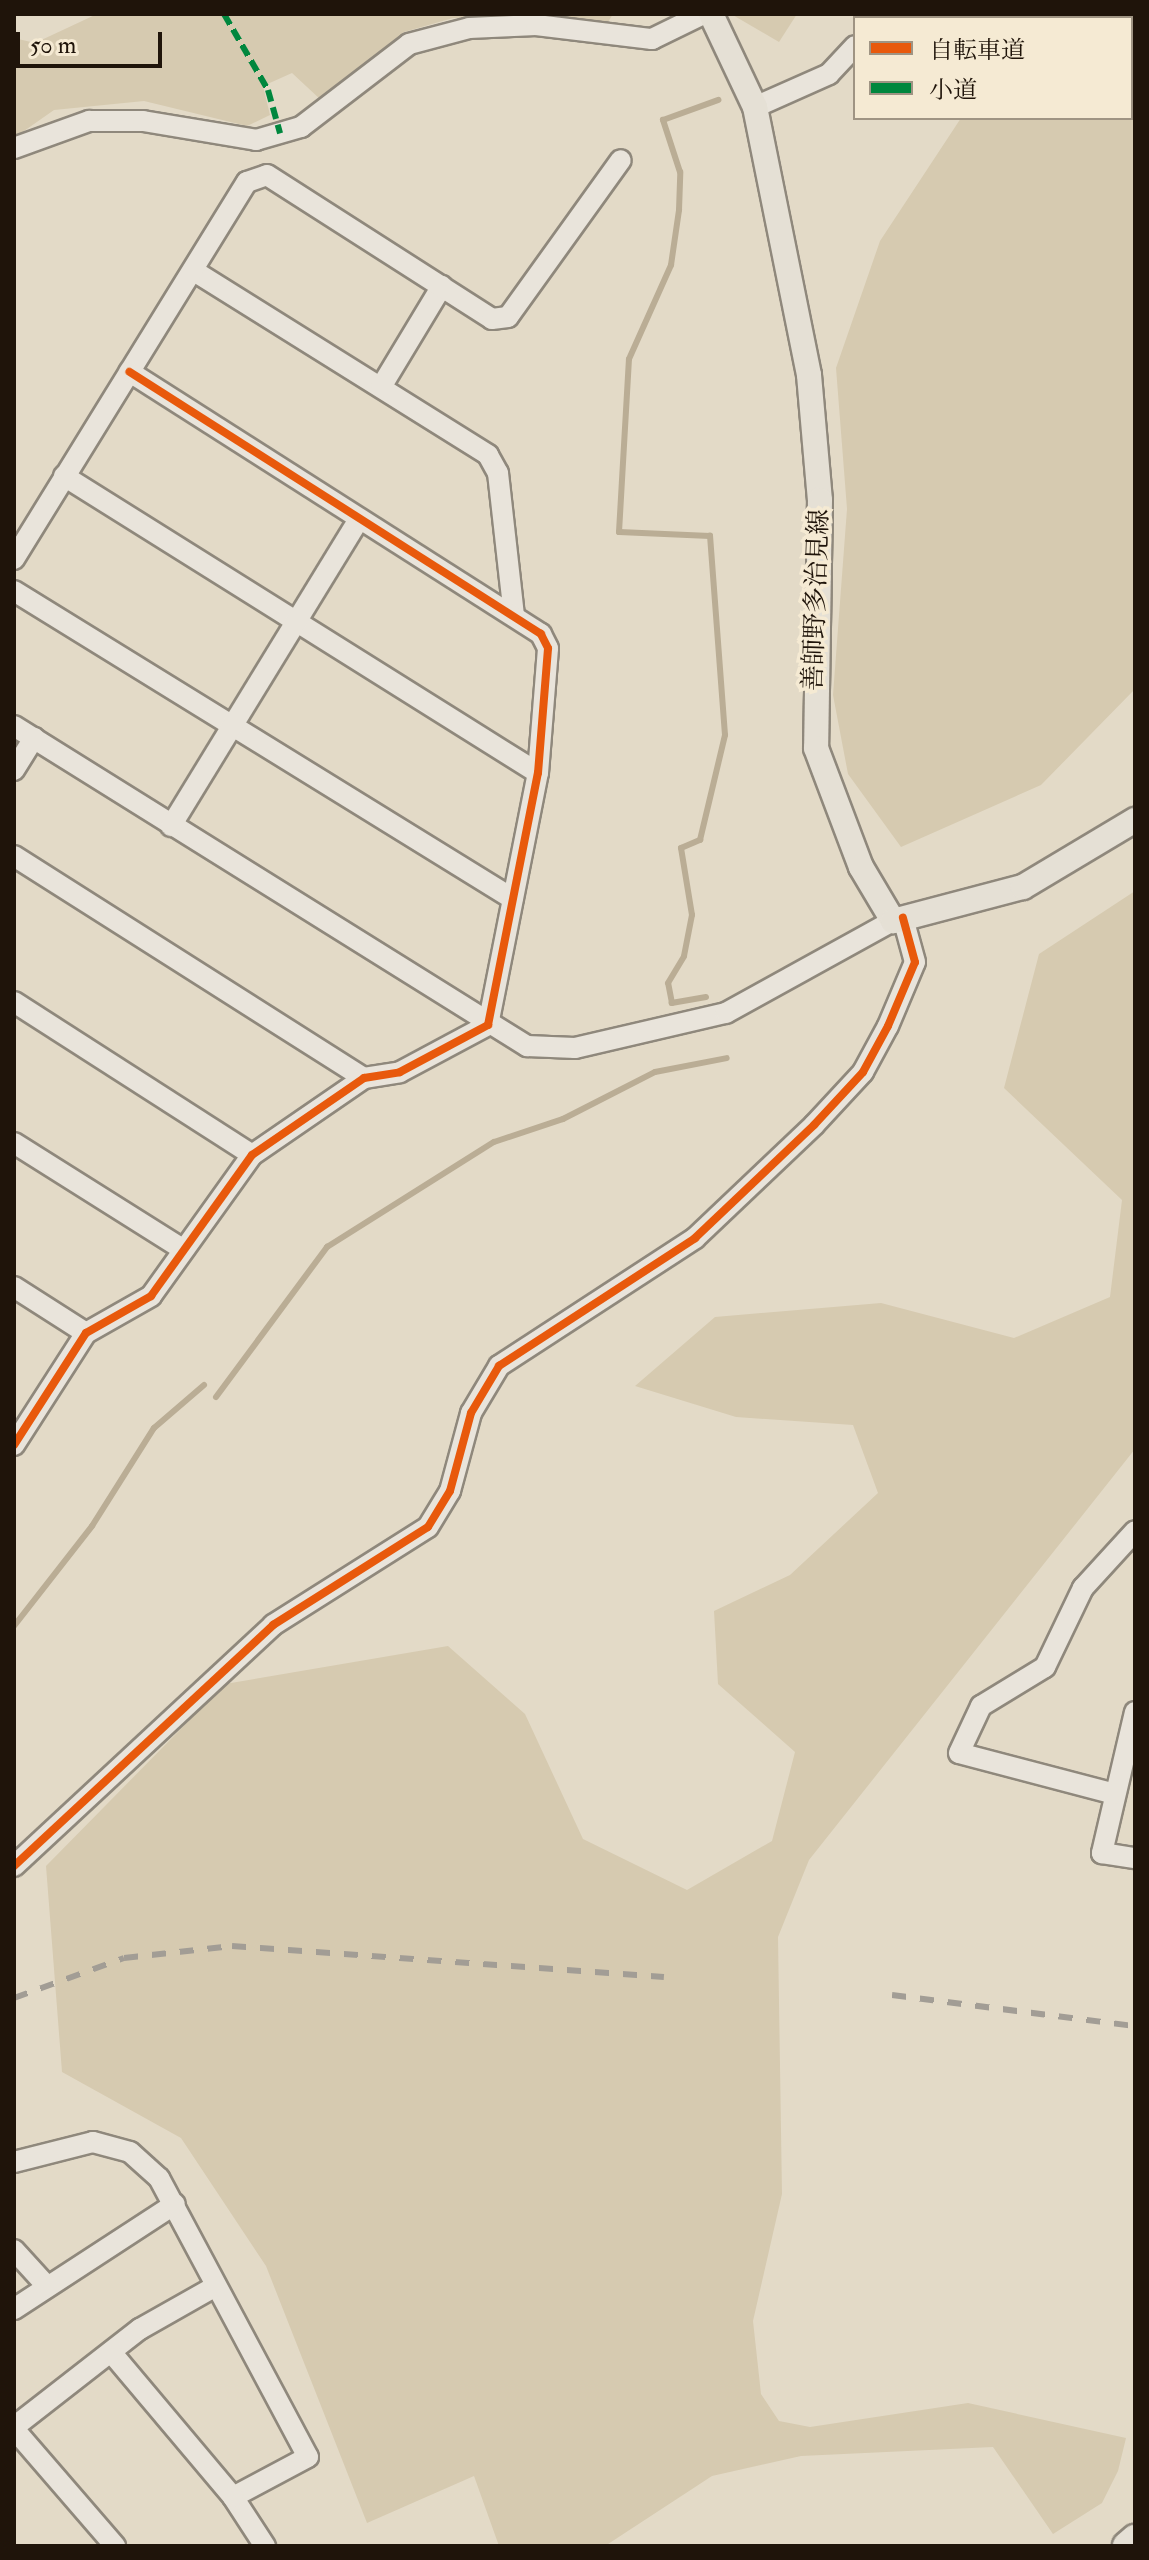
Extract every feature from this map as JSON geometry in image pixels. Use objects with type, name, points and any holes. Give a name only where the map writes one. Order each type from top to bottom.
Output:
[{"type":"highway","points":[[1127,2546],[1135,2539]]},
{"type":"main road","name":"善師野多治見線","points":[[711,14],[755,107],[810,391],[820,500],[816,748],[837,818],[898,919]]},
{"type":"main road","points":[[898,919],[1023,887],[1135,820]]},
{"type":"street","points":[[14,148],[89,121],[143,121],[256,140],[301,127],[409,44],[469,28],[536,25],[652,39],[703,14]]},
{"type":"street","points":[[755,107],[816,82],[853,48]]},
{"type":"street","points":[[14,559],[129,372],[257,176],[256,140]]},
{"type":"street","points":[[257,176],[267,175],[492,319],[508,317],[621,160]]},
{"type":"street","points":[[194,271],[488,455],[498,473],[514,616]]},
{"type":"street","points":[[381,387],[442,286]]},
{"type":"street","points":[[129,372],[514,616],[548,648],[538,773],[488,1025]]},
{"type":"street","points":[[64,476],[295,624],[538,773]]},
{"type":"street","points":[[171,826],[359,519]]},
{"type":"street","points":[[14,591],[513,899]]},
{"type":"street","points":[[14,726],[488,1025],[549,1050],[700,1020],[751,1003],[898,919],[917,948],[893,1013],[863,1072],[814,1125],[695,1238],[499,1366],[471,1413],[450,1491],[428,1527],[273,1625],[14,1866]]},
{"type":"street","points":[[14,770],[34,738]]},
{"type":"street","points":[[14,856],[364,1078]]},
{"type":"street","points":[[14,1002],[252,1155]]},
{"type":"street","points":[[16,1437],[86,1333],[151,1296],[252,1155],[364,1078],[400,1072],[488,1025]]},
{"type":"street","points":[[14,1143],[182,1249]]},
{"type":"street","points":[[14,1287],[86,1333]]},
{"type":"street","points":[[1115,1794],[959,1753],[981,1706],[1045,1667],[1083,1588],[1135,1531]]},
{"type":"street","points":[[1135,1712],[1102,1853],[1135,1858]]},
{"type":"street","points":[[14,2162],[71,2144],[110,2145],[147,2163],[175,2204],[308,2457],[233,2497]]},
{"type":"street","points":[[14,2309],[46,2285],[175,2204]]},
{"type":"street","points":[[14,2250],[46,2285]]},
{"type":"street","points":[[115,2546],[14,2428],[111,2352],[216,2286]]},
{"type":"street","points":[[111,2352],[233,2497],[265,2546]]},
{"type":"shaded area","points":[[97,14],[613,14],[605,27],[537,16],[453,18],[404,32],[321,100],[292,73],[263,86],[270,115],[247,126],[144,101],[54,110],[14,138],[14,38],[35,43]]},
{"type":"shaded area","points":[[731,14],[797,14],[779,42]]},
{"type":"shaded area","points":[[1007,14],[1135,14],[1135,689],[1041,785],[901,847],[848,774],[833,695],[847,509],[836,368],[880,241],[960,120],[1133,120],[1133,16]]},
{"type":"shaded area","points":[[1135,891],[1135,1449],[809,1860],[778,1937],[782,2194],[753,2321],[761,2394],[779,2421],[810,2427],[968,2403],[1126,2438],[1118,2471],[1102,2503],[1053,2534],[993,2447],[801,2456],[712,2476],[605,2546],[499,2546],[474,2476],[367,2523],[266,2266],[181,2138],[62,2072],[46,1866],[225,1684],[448,1646],[525,1714],[583,1839],[687,1890],[772,1841],[795,1752],[718,1684],[714,1611],[790,1575],[878,1493],[853,1425],[736,1417],[635,1386],[715,1317],[881,1303],[1014,1338],[1110,1297],[1122,1200],[1004,1088],[1039,954]]},
{"type":"waterway","points":[[706,997],[672,1003],[668,983],[684,956],[692,915],[681,848],[700,840],[725,735],[710,536],[619,532],[629,359],[671,265],[679,210],[680,172],[663,120],[718,100]]},
{"type":"waterway","points":[[216,1397],[327,1247],[494,1142],[563,1119],[655,1072],[727,1058]]},
{"type":"waterway","points":[[14,1626],[92,1526],[154,1428],[204,1385]]},
{"type":"railway","points":[[14,1998],[124,1958],[232,1946],[664,1977]]},
{"type":"railway","points":[[892,1995],[1135,2026]]},
{"type":"marked path","points":[[224,14],[268,90],[280,133]]},
{"type":"cycle path","points":[[14,1445],[86,1333],[151,1296],[252,1155],[364,1078],[400,1072],[488,1025],[538,773],[548,648],[541,634],[129,372]]},
{"type":"cycle path","points":[[14,1866],[273,1625],[428,1527],[450,1491],[471,1413],[499,1366],[695,1238],[814,1125],[863,1072],[888,1026],[915,962],[903,918]]}]
